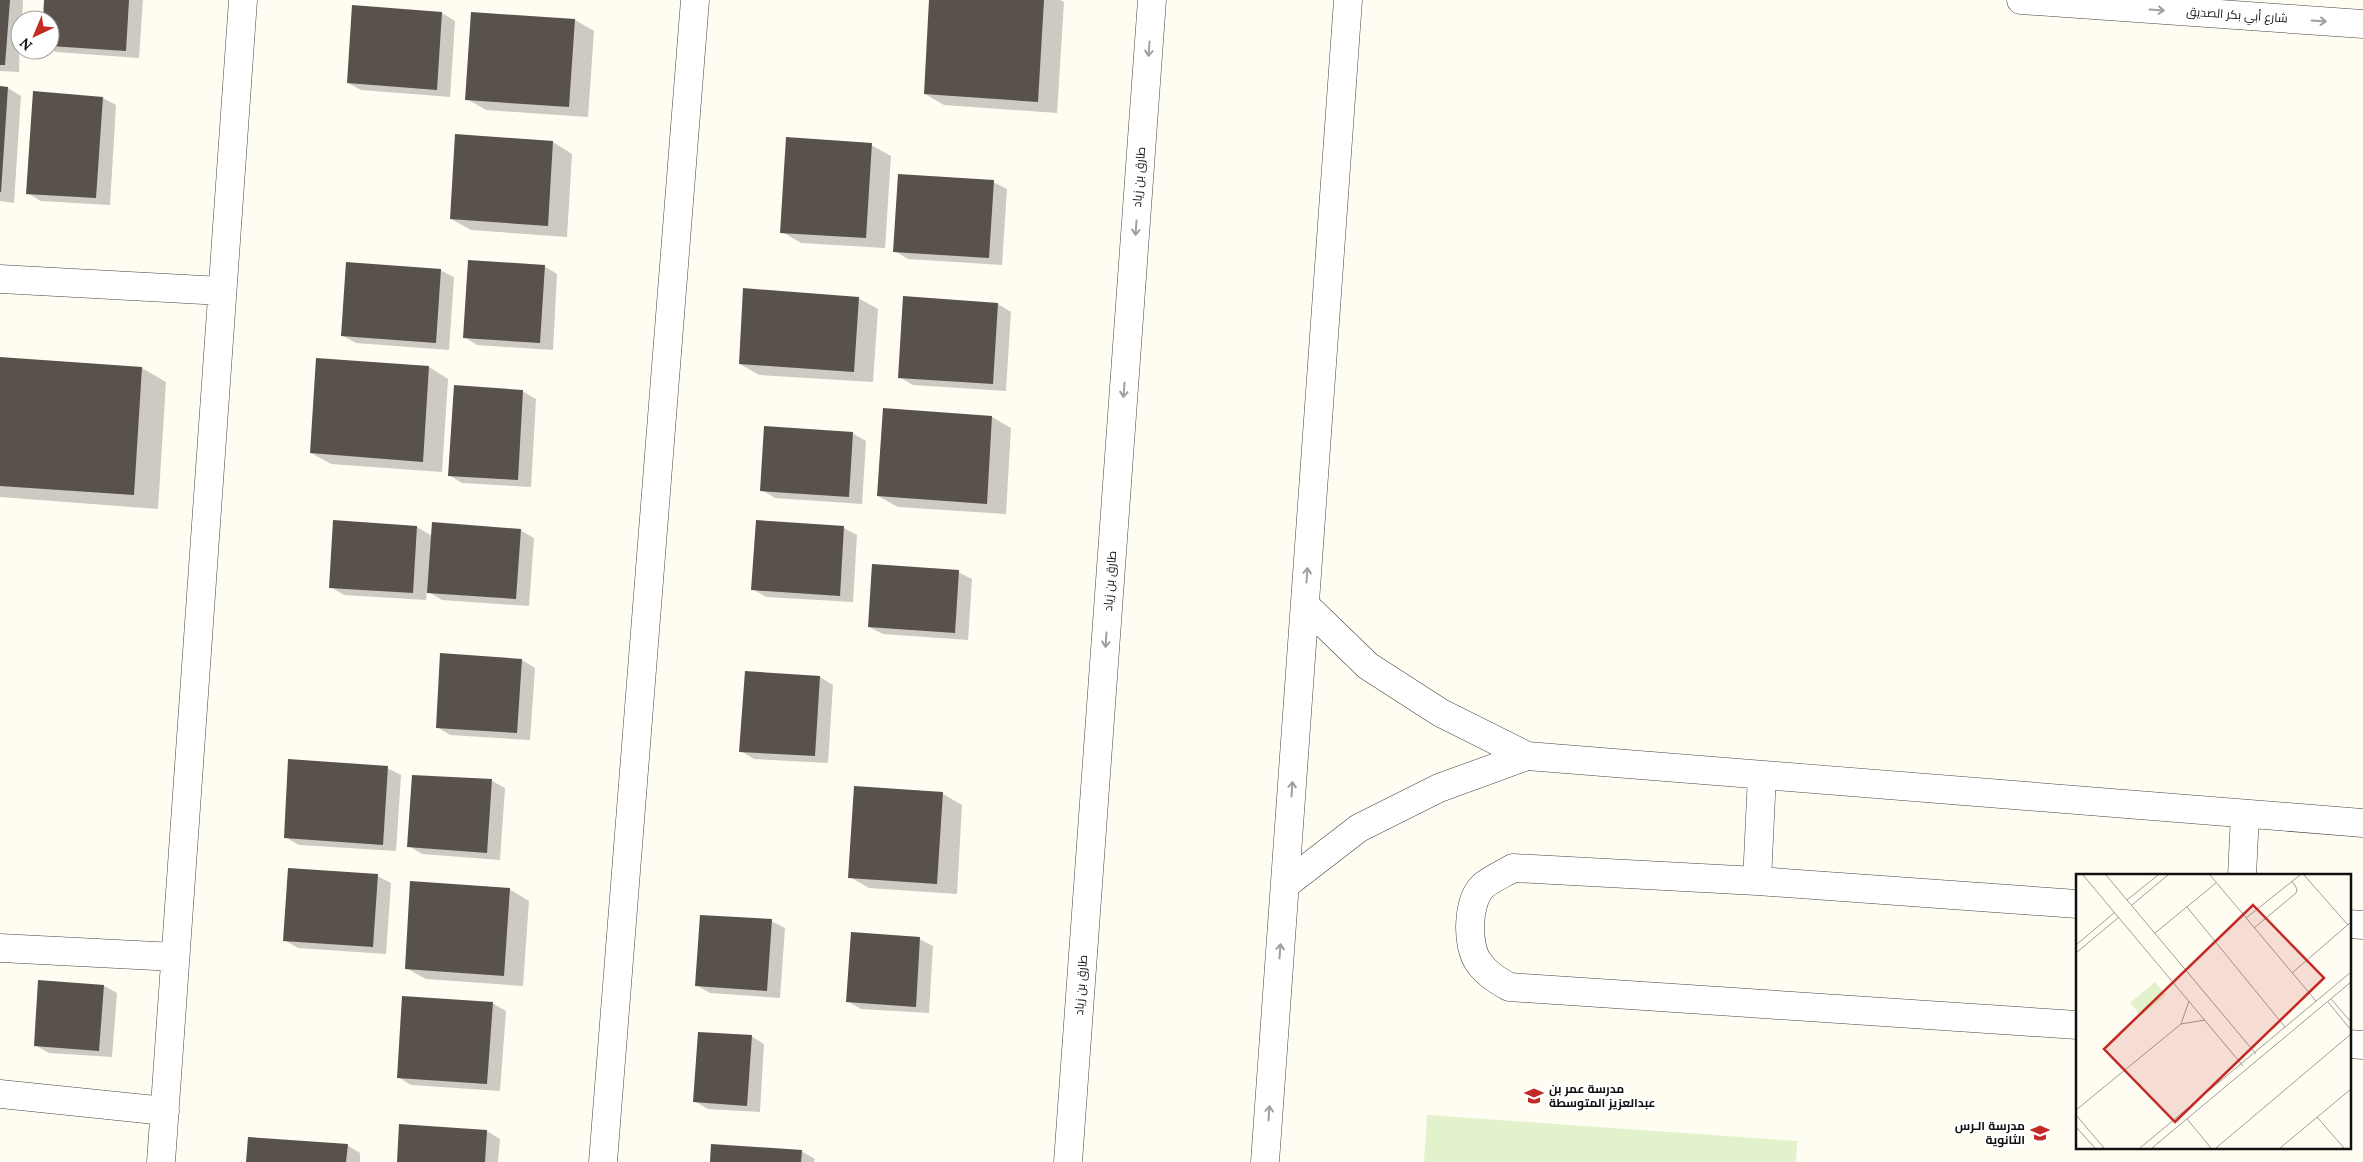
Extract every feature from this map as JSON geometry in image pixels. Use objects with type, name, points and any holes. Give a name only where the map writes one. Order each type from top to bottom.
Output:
[{"type":"street","points":[[161,1162],[243,0]]},
{"type":"street","points":[[603,1162],[695,0]]},
{"type":"street","name":"طارق بن زياد","points":[[1068,1162],[1152,0]]},
{"type":"street","points":[[1265,1162],[1348,0]]},
{"type":"street","name":"شارع أبي بكر الصديق","points":[[2021,0],[2363,24]]},
{"type":"street","points":[[0,279],[222,291]]},
{"type":"street","points":[[1305,605],[1368,666],[1441,713],[1527,756],[2363,823]]},
{"type":"street","points":[[1285,885],[1359,828],[1439,788],[1527,756]]},
{"type":"street","points":[[1757,881],[1762,775]]},
{"type":"street","points":[[2242,874],[2245,814]]},
{"type":"street","points":[[2076,904],[1757,881],[1513,868],[1482,887],[1472,906],[1470,938],[1477,961],[1491,976],[1509,987],[2076,1026]]},
{"type":"street","points":[[2350,924],[2363,925]]},
{"type":"street","points":[[0,948],[176,957]]},
{"type":"street","points":[[2350,1044],[2363,1045]]},
{"type":"street","points":[[0,1094],[165,1111]]},
{"type":"green space","points":[[1427,1115],[1797,1141],[1796,1162],[1424,1162]]},
{"type":"building","points":[[0,0],[10,0],[5,65],[0,65]]},
{"type":"building","points":[[44,0],[129,0],[126,51],[60,47],[60,10],[44,10]]},
{"type":"building","points":[[929,0],[1044,0],[1038,102],[924,94]]},
{"type":"building","points":[[352,5],[442,12],[437,90],[347,83]]},
{"type":"building","points":[[471,12],[575,19],[569,107],[465,100]]},
{"type":"building","points":[[0,86],[8,87],[1,192],[0,192]]},
{"type":"building","points":[[33,91],[103,97],[96,198],[26,194]]},
{"type":"building","points":[[455,134],[553,141],[548,226],[450,219]]},
{"type":"building","points":[[786,137],[872,143],[866,238],[780,233]]},
{"type":"building","points":[[898,174],[994,180],[989,258],[893,252]]},
{"type":"building","points":[[468,260],[545,265],[540,343],[463,338]]},
{"type":"building","points":[[346,262],[441,269],[436,343],[341,336]]},
{"type":"building","points":[[743,288],[859,297],[854,372],[739,364]]},
{"type":"building","points":[[903,296],[998,303],[993,384],[898,378]]},
{"type":"building","points":[[0,357],[142,367],[134,495],[0,486]]},
{"type":"building","points":[[316,358],[429,366],[423,462],[310,453]]},
{"type":"building","points":[[454,385],[523,390],[518,480],[448,476]]},
{"type":"building","points":[[883,408],[992,416],[987,504],[877,496]]},
{"type":"building","points":[[764,426],[853,432],[849,497],[760,491]]},
{"type":"building","points":[[333,520],[417,526],[413,593],[329,588]]},
{"type":"building","points":[[756,520],[844,526],[840,596],[751,590]]},
{"type":"building","points":[[432,522],[521,529],[516,599],[427,593]]},
{"type":"building","points":[[872,564],[959,570],[955,633],[868,627]]},
{"type":"building","points":[[440,653],[522,659],[517,733],[436,728]]},
{"type":"building","points":[[745,671],[820,676],[815,756],[739,752]]},
{"type":"building","points":[[288,759],[388,766],[383,845],[284,838]]},
{"type":"building","points":[[412,775],[492,779],[487,853],[407,847]]},
{"type":"building","points":[[854,786],[943,792],[937,884],[848,878]]},
{"type":"building","points":[[288,868],[378,874],[373,947],[283,941]]},
{"type":"building","points":[[410,881],[510,888],[504,976],[405,969]]},
{"type":"building","points":[[700,915],[772,919],[767,991],[695,986]]},
{"type":"building","points":[[851,932],[920,937],[916,1007],[846,1002]]},
{"type":"building","points":[[38,980],[104,985],[99,1051],[34,1046]]},
{"type":"building","points":[[402,996],[493,1002],[487,1084],[397,1078]]},
{"type":"building","points":[[698,1032],[752,1035],[747,1106],[693,1102]]},
{"type":"building","points":[[399,1124],[487,1130],[485,1162],[397,1162]]},
{"type":"building","points":[[248,1137],[348,1144],[346,1162],[246,1162]]},
{"type":"building","points":[[711,1144],[802,1150],[801,1162],[710,1162]]},
{"type":"place","name":"مدرسة عمر بن عبدالعزيز المتوسطة","points":[[1534,1096]]},
{"type":"place","name":"مدرسة الـرس الثانوية","points":[[2040,1133]]}]
